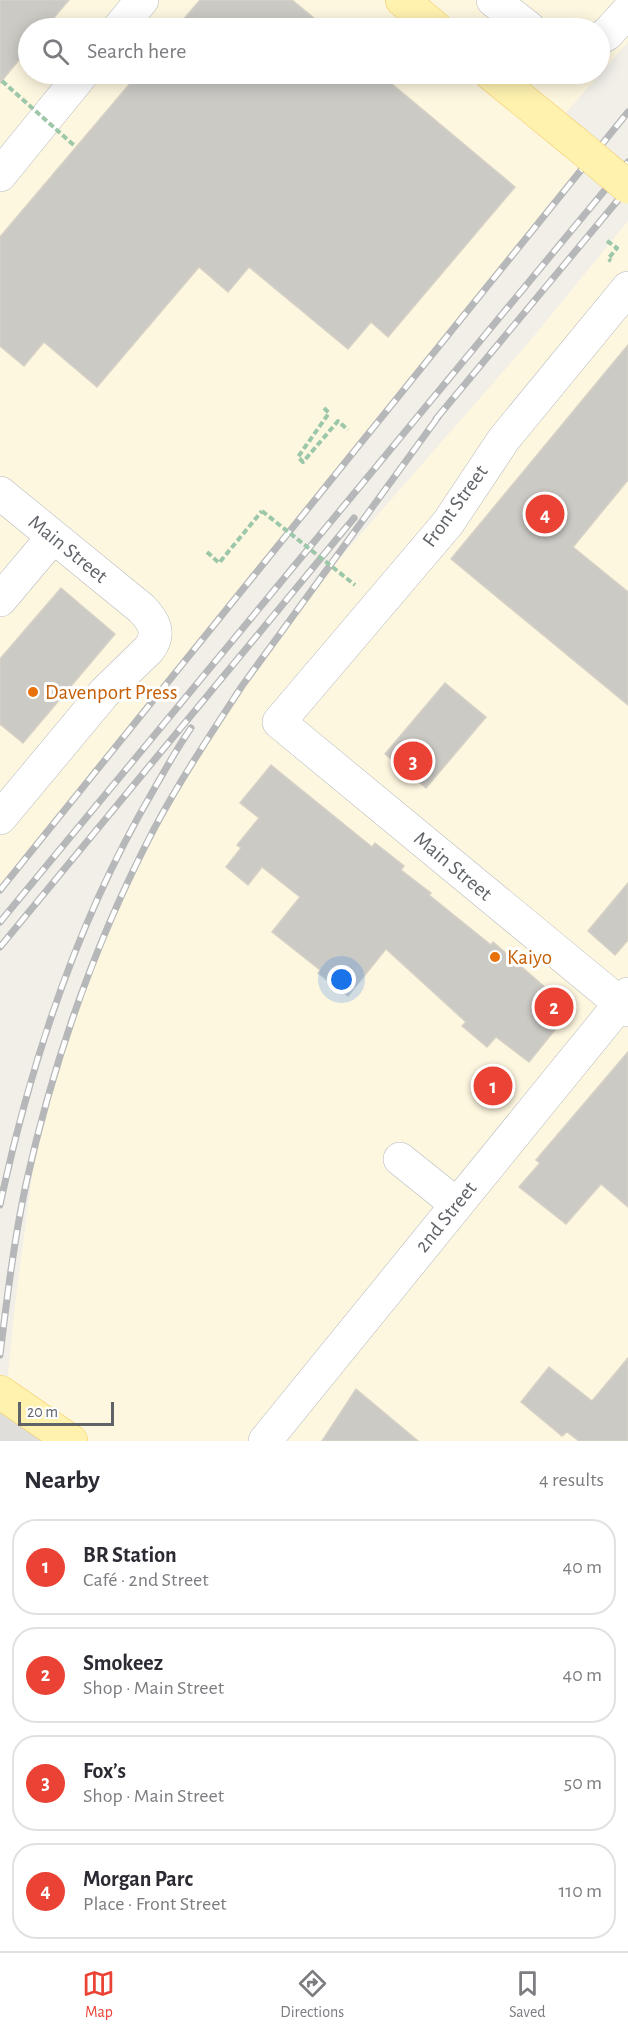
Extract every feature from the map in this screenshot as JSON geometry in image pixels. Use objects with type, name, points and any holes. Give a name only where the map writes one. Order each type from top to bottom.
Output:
[{"type":"main road","points":[[402,0],[424,18]]},
{"type":"main road","points":[[503,84],[628,187]]},
{"type":"main road","points":[[0,1392],[71,1441]]},
{"type":"street","points":[[127,18],[142,0]]},
{"type":"street","points":[[494,0],[516,18]]},
{"type":"street","points":[[610,31],[628,11]]},
{"type":"street","points":[[0,175],[74,84]]},
{"type":"street","name":"Front Street","points":[[279,722],[448,523],[490,457],[621,276]]},
{"type":"street","name":"Main Street","points":[[0,493],[135,603],[147,614],[156,631],[154,642],[136,663],[104,693],[3,809]]},
{"type":"street","points":[[0,600],[53,537]]},
{"type":"street","name":"Main Street","points":[[279,722],[625,1002]]},
{"type":"street","name":"2nd Street","points":[[265,1441],[456,1204],[625,1002]]},
{"type":"street","points":[[400,1159],[456,1204]]},
{"type":"path","points":[[2,81],[76,147]]},
{"type":"path","points":[[607,241],[616,248],[608,259],[621,276]]},
{"type":"path","points":[[324,408],[329,412],[298,457],[303,462],[338,422],[348,430]]},
{"type":"path","points":[[207,552],[219,563],[262,511],[355,585]]},
{"type":"shaded area","points":[[0,0],[628,0],[628,42],[610,63],[610,18],[18,18],[18,84],[591,84],[557,123],[594,153],[0,890]]},
{"type":"shaded area","points":[[628,221],[628,1441],[86,1441],[7,1385],[15,1304],[38,1132],[88,976],[110,924],[155,829],[213,731],[242,686],[311,591],[529,342]]},
{"type":"shaded area","points":[[0,1380],[86,1441],[0,1441]]},
{"type":"building","points":[[0,0],[69,0],[54,18],[18,18],[18,61],[0,83]]},
{"type":"building","points":[[200,0],[292,0],[314,18],[185,18]]},
{"type":"building","points":[[130,84],[392,84],[515,187],[388,337],[371,322],[348,349],[249,267],[228,292],[199,267],[97,387],[44,342],[24,366],[0,346],[0,237]]},
{"type":"building","points":[[628,345],[628,480],[573,547],[628,592],[628,705],[451,559]]},
{"type":"building","name":"Davenport Press","points":[[61,588],[115,634],[23,743],[0,724],[0,659]]},
{"type":"building","points":[[445,683],[486,717],[426,788],[385,754]]},
{"type":"building","points":[[271,765],[372,847],[375,843],[404,866],[401,870],[431,893],[429,895],[491,945],[493,942],[571,1010],[529,1062],[496,1037],[487,1047],[462,1026],[466,1022],[386,949],[348,996],[318,973],[320,970],[272,932],[300,897],[262,867],[248,885],[226,867],[241,848],[237,845],[259,818],[240,803]]},
{"type":"building","points":[[628,883],[628,940],[615,955],[588,931]]},
{"type":"building","points":[[628,1052],[628,1207],[601,1184],[566,1224],[519,1187],[540,1163],[536,1160]]},
{"type":"building","points":[[628,1358],[628,1441],[579,1441],[567,1432],[562,1436],[521,1402],[549,1367],[592,1401]]},
{"type":"building","points":[[356,1389],[418,1441],[322,1441]]},
{"type":"railway","points":[[0,890],[628,112]]},
{"type":"railway","points":[[0,922],[628,162]]},
{"type":"railway","points":[[436,419],[628,188]]},
{"type":"railway","points":[[0,1355],[22,1205],[49,1093],[78,1002],[133,871],[174,792],[242,686],[441,413]]},
{"type":"railway","points":[[0,947],[354,518]]},
{"type":"railway","points":[[0,1205],[26,1097],[42,1044],[80,940],[126,840],[191,728]]},
{"type":"place","name":"Morgan Parc","points":[[545,514]]},
{"type":"place","name":"Davenport Press","points":[[33,692]]},
{"type":"place","name":"Fox’s","points":[[413,761]]},
{"type":"place","name":"Kaiyo","points":[[495,957]]},
{"type":"place","name":"Smokeez","points":[[554,1007]]},
{"type":"place","name":"BR Station","points":[[493,1086]]}]
